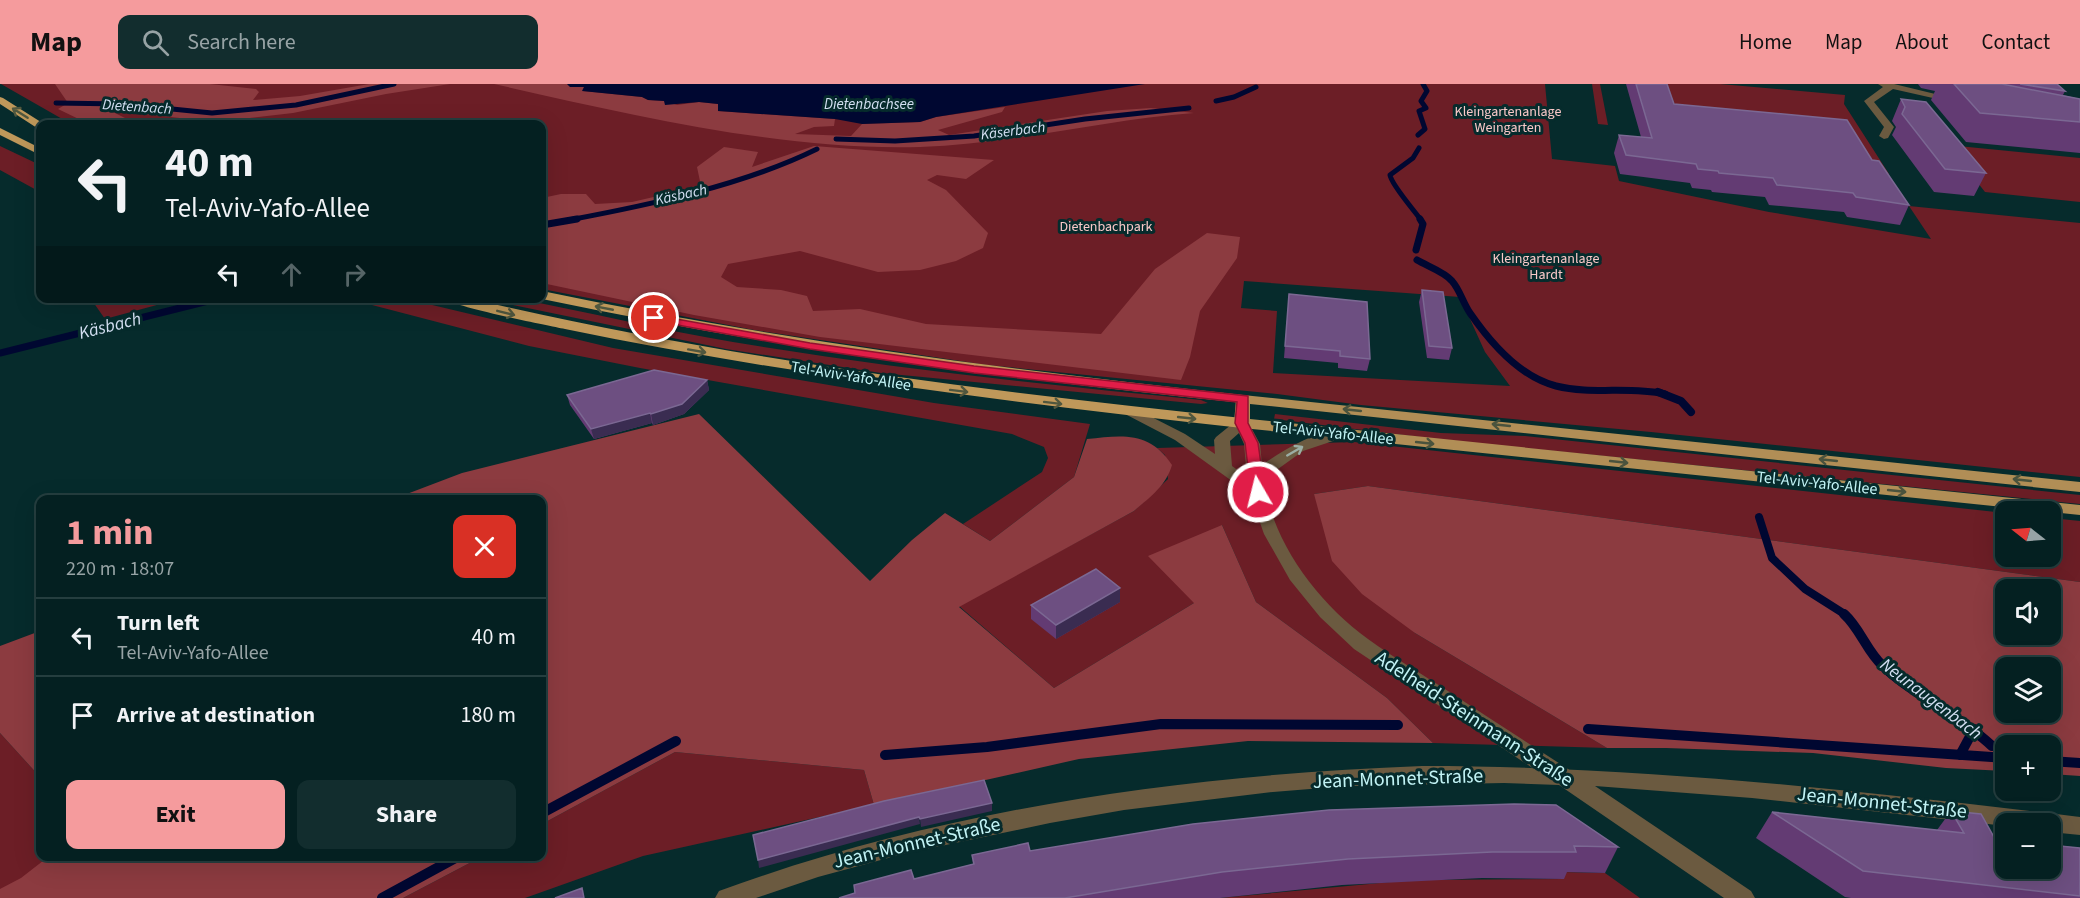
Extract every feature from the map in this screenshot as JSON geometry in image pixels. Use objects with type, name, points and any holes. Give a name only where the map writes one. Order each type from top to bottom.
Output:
[{"type":"highway","points":[[0,100],[36,123]]},
{"type":"highway","points":[[0,131],[36,150]]},
{"type":"highway","name":"Tel-Aviv-Yafo-Allee","points":[[546,296],[696,327],[810,346],[974,369],[1243,399]]},
{"type":"highway","name":"Tel-Aviv-Yafo-Allee","points":[[469,303],[535,320],[795,368],[923,387],[1242,423]]},
{"type":"main road","points":[[1242,423],[1243,399]]},
{"type":"main road","name":"Tel-Aviv-Yafo-Allee","points":[[1243,399],[2080,487]]},
{"type":"main road","name":"Tel-Aviv-Yafo-Allee","points":[[1242,423],[2080,510]]},
{"type":"street","points":[[1884,136],[1889,128],[1869,101],[1886,85],[1962,102]]},
{"type":"street","points":[[1132,412],[1180,437],[1224,468],[1256,485],[1297,448],[1340,434]]},
{"type":"street","points":[[1224,468],[1222,440],[1242,423]]},
{"type":"street","name":"Adelheid-Steinmann-Straße","points":[[1242,423],[1252,443],[1256,485],[1277,541],[1315,601],[1340,628],[1412,679],[1743,898]]},
{"type":"street","name":"Jean-Monnet-Straße","points":[[727,898],[828,864],[952,833],[1159,795],[1295,782],[1422,775],[1563,777],[1719,786],[2080,826]]},
{"type":"green space","points":[[1,84],[1545,84],[1552,159],[1615,166],[1619,181],[1769,212],[1931,239],[1909,206],[2080,223],[2080,477],[987,365],[754,330],[546,290],[546,120],[64,120]],"holes":[[[1244,281],[1460,297],[1485,352],[1510,386],[1273,373],[1277,311],[1241,308]]]},
{"type":"green space","points":[[1592,84],[1600,84],[1608,125],[1598,124]]},
{"type":"green space","points":[[1667,84],[1720,84],[1845,95],[1844,104],[1889,174],[1667,150],[1680,119]]},
{"type":"green space","points":[[1948,145],[2080,158],[2080,202],[1985,192]]},
{"type":"green space","points":[[0,146],[36,163],[36,190],[0,170]]},
{"type":"green space","points":[[94,303],[164,303],[105,319]]},
{"type":"green space","points":[[364,303],[424,303],[613,348],[934,403],[1090,424],[1074,477],[990,541],[963,524],[1042,472],[1048,458],[1044,447],[1012,434],[529,346]]},
{"type":"green space","points":[[503,303],[539,303],[706,337],[850,360],[1025,382],[1201,400],[1208,403],[881,373],[726,349]]},
{"type":"green space","points":[[1275,414],[1441,433],[1525,436],[2080,495],[2080,504],[1444,440],[1274,419]]},
{"type":"green space","points":[[1354,442],[1995,512],[1995,567],[2061,567],[2061,519],[2080,521],[2080,582],[1368,486],[1314,494],[1415,633],[1607,748],[1433,743],[1387,698],[1256,602],[1222,525],[1194,603],[1054,688],[959,606],[1134,511],[1168,479],[1165,455],[1157,448]]},
{"type":"green space","points":[[0,733],[36,773],[36,861],[104,861],[0,898]]},
{"type":"green space","points":[[675,752],[864,770],[874,805],[643,856],[525,898],[403,898],[473,861],[546,861],[546,822]]},
{"type":"green space","points":[[1562,872],[1605,873],[1640,898],[1220,898],[1412,880],[1564,879]]},
{"type":"shaded area","points":[[55,84],[210,84],[256,89],[259,92],[253,100],[300,96],[369,84],[450,84],[293,113],[232,120],[197,120],[109,110],[129,120],[81,120],[58,109],[68,103]]},
{"type":"shaded area","points":[[494,84],[567,84],[584,87],[583,91],[642,97],[677,105],[699,102],[718,104],[718,111],[835,119],[834,126],[814,127],[795,134],[851,136],[862,124],[920,122],[936,117],[1005,107],[1002,112],[938,130],[949,135],[1107,111],[1151,108],[1194,113],[954,145],[868,147],[760,137],[706,128]]},
{"type":"shaded area","points":[[814,146],[994,160],[966,179],[937,175],[927,180],[946,190],[988,233],[983,248],[956,261],[920,270],[878,272],[800,251],[728,264],[721,277],[737,287],[781,290],[807,296],[813,311],[860,309],[926,324],[1101,334],[1155,269],[1207,233],[1240,237],[1237,258],[1200,311],[1190,357],[1181,380],[820,337],[694,315],[546,284],[546,197],[561,194],[586,194],[595,204],[632,202],[701,186],[697,167],[724,147],[758,152],[752,167]]},
{"type":"shaded area","points":[[699,414],[870,581],[912,540],[945,513],[990,541],[1074,477],[1087,439],[1135,438],[1154,446],[1172,465],[1162,485],[1151,496],[1134,511],[959,607],[1054,688],[1194,603],[1148,556],[1222,525],[1256,602],[1387,698],[1433,743],[1248,741],[1079,759],[874,805],[864,770],[675,752],[546,822],[546,495],[404,495],[462,473]]},
{"type":"shaded area","points":[[1368,486],[2058,579],[1995,579],[1995,645],[2061,645],[2061,579],[2080,582],[2080,776],[2061,775],[2061,735],[1995,735],[1995,770],[1946,768],[1813,753],[1607,748],[1415,633],[1362,594],[1332,561],[1314,494]]},
{"type":"shaded area","points":[[36,632],[36,773],[0,733],[0,646]]},
{"type":"shaded area","points":[[43,861],[473,861],[403,898],[0,898],[0,889],[21,878]]},
{"type":"water","name":"Dietenbachsee","points":[[567,84],[1145,84],[936,117],[920,122],[862,124],[835,119],[718,111],[718,104],[699,102],[665,105],[664,101],[648,100],[642,97],[582,91],[584,87],[570,87]]},
{"type":"building","points":[[1636,84],[1667,84],[1674,104],[1847,120],[1872,160],[1879,161],[1909,205],[1856,197],[1853,193],[1777,185],[1773,178],[1719,173],[1698,169],[1696,164],[1626,155],[1619,135],[1652,138]]},
{"type":"building","points":[[1954,84],[2002,84],[2080,99],[2080,122],[1980,113]]},
{"type":"building","points":[[2020,84],[2057,84],[2065,91]]},
{"type":"building","points":[[1901,99],[1926,102],[1986,173],[1945,169],[1902,114],[1905,107]]},
{"type":"building","points":[[1422,290],[1443,292],[1452,348],[1429,346]]},
{"type":"building","points":[[1289,294],[1367,302],[1370,359],[1340,356],[1340,351],[1285,346]]},
{"type":"building","points":[[654,370],[707,380],[682,404],[591,429],[567,395]]},
{"type":"building","points":[[1096,569],[1120,588],[1056,625],[1031,605]]},
{"type":"building","points":[[984,780],[992,803],[920,819],[919,817],[758,860],[753,835],[884,801]]},
{"type":"building","points":[[1514,804],[1556,805],[1618,847],[1574,846],[1576,852],[1492,852],[1348,859],[1222,872],[1065,898],[839,898],[855,893],[854,885],[911,870],[914,879],[974,864],[972,855],[1028,843],[1030,851],[1193,824],[1329,810]]},
{"type":"building","points":[[1951,811],[1981,814],[1995,837],[1995,879],[2061,879],[2061,846],[2080,848],[2080,896],[1863,871],[1772,812],[1964,833]]},
{"type":"building","points":[[582,888],[584,898],[555,898]]},
{"type":"waterway","name":"Dietenbach","points":[[56,103],[122,104],[212,113],[296,105],[394,84]]},
{"type":"waterway","name":"Neunaugenbach","points":[[1418,135],[1425,129],[1419,111],[1426,108],[1421,101],[1427,91],[1423,84]]},
{"type":"waterway","name":"Käserbach","points":[[1216,101],[1234,97],[1256,87]]},
{"type":"waterway","name":"Käserbach","points":[[836,139],[895,141],[974,136],[1085,119],[1189,108]]},
{"type":"waterway","name":"Neunaugenbach","points":[[1419,148],[1413,158],[1390,175],[1398,190],[1421,220]]},
{"type":"waterway","name":"Käsbach","points":[[569,220],[631,208],[728,183],[789,162],[817,149]]},
{"type":"waterway","name":"Käsbach","points":[[546,224],[577,219]]},
{"type":"waterway","name":"Neunaugenbach","points":[[1416,250],[1423,224],[1420,219]]},
{"type":"waterway","name":"Neunaugenbach","points":[[1417,260],[1449,278],[1470,313],[1487,335],[1507,357],[1530,375],[1570,389],[1662,394]]},
{"type":"waterway","name":"Käsbach","points":[[0,353],[200,303]]},
{"type":"waterway","name":"Neunaugenbach","points":[[1658,392],[1662,394]]},
{"type":"waterway","name":"Neunaugenbach","points":[[1662,394],[1681,401],[1691,412]]},
{"type":"waterway","name":"Neunaugenbach","points":[[1759,517],[1772,558],[1805,589],[1846,615]]},
{"type":"waterway","name":"Neunaugenbach","points":[[1844,614],[1883,666],[1909,687],[1973,731]]},
{"type":"waterway","points":[[885,755],[987,747],[1161,724],[1398,725]]},
{"type":"waterway","points":[[1588,729],[1960,755]]},
{"type":"waterway","points":[[1960,755],[1973,731]]},
{"type":"waterway","name":"Neunaugenbach","points":[[1973,731],[1992,746]]},
{"type":"waterway","points":[[546,811],[676,741]]},
{"type":"waterway","points":[[1960,755],[1995,757]]},
{"type":"waterway","points":[[2061,762],[2080,763]]},
{"type":"waterway","points":[[382,898],[450,861]]},
{"type":"route","points":[[654,318],[810,346],[974,369],[1243,399],[1242,423],[1252,443],[1258,492]]},
{"type":"park label","name":"Kleingartenanlage Weingarten","points":[[1508,120]]},
{"type":"park label","name":"Dietenbachpark","points":[[1106,227]]},
{"type":"park label","name":"Kleingartenanlage Hardt","points":[[1546,268]]}]
